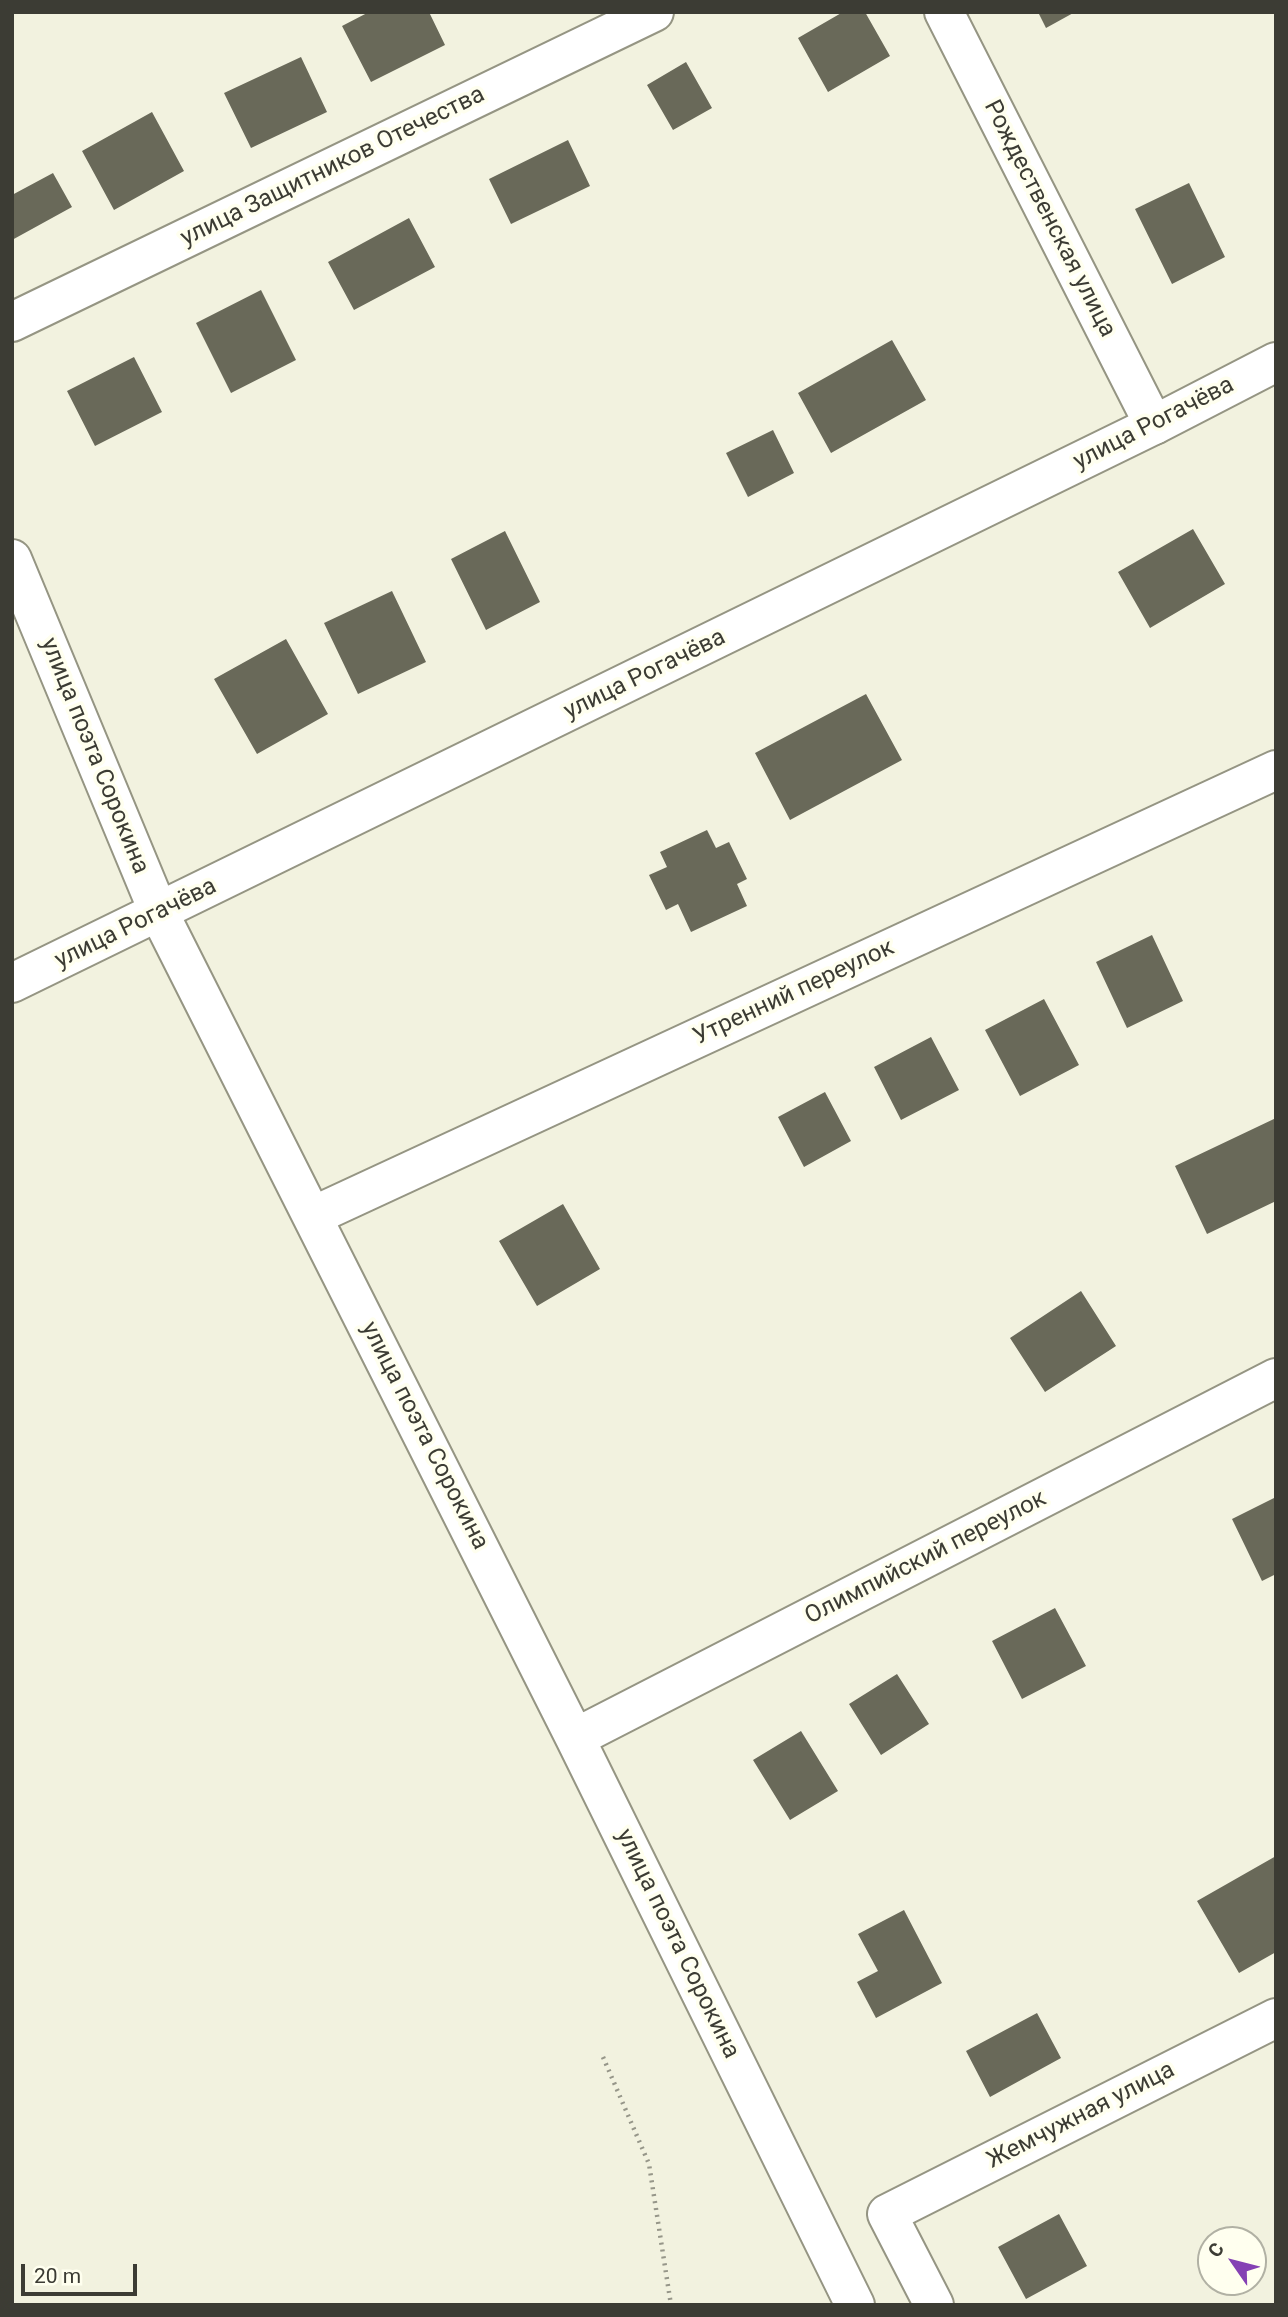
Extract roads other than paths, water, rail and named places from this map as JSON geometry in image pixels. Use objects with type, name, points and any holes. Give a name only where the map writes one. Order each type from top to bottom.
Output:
[{"type":"street","name":"улица Защитников Отечества","points":[[12,322],[654,12]]},
{"type":"street","name":"Рождественская улица","points":[[944,12],[1154,425]]},
{"type":"street","name":"улица Рогачёва","points":[[12,983],[1154,425],[1276,362]]},
{"type":"street","name":"улица поэта Сорокина","points":[[12,559],[159,913],[575,1738],[855,2305]]},
{"type":"street","name":"Утренний переулок","points":[[313,1216],[1273,777]]},
{"type":"street","name":"Олимпийский переулок","points":[[575,1738],[1276,1378]]},
{"type":"street","name":"Жемчужная улица","points":[[934,2305],[887,2214],[1276,2018]]}]
